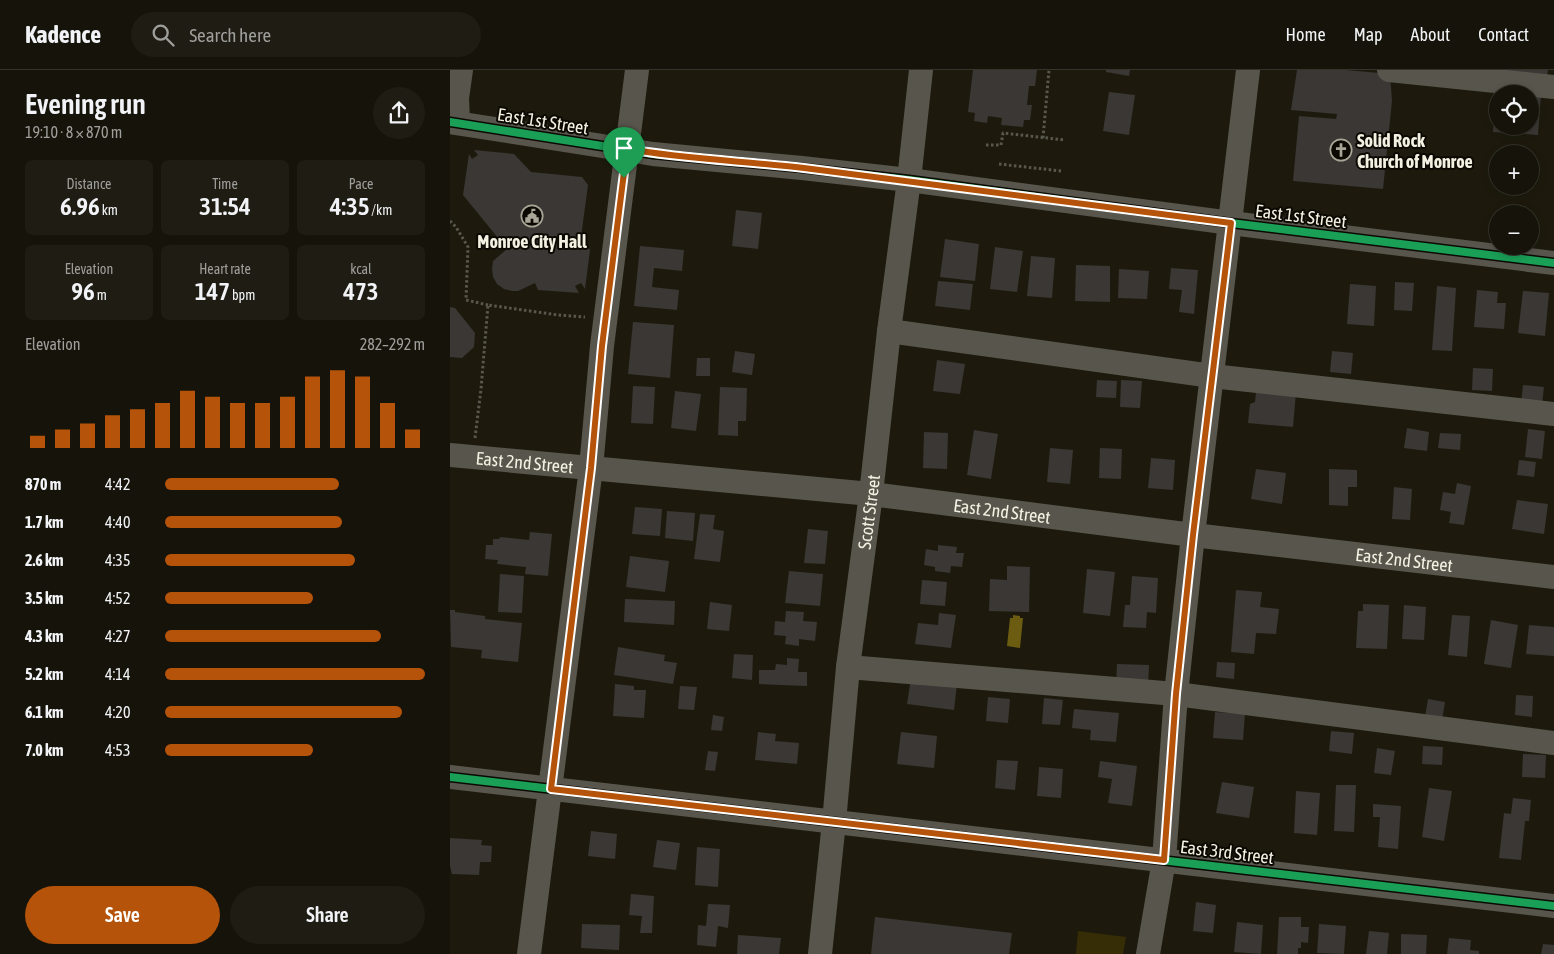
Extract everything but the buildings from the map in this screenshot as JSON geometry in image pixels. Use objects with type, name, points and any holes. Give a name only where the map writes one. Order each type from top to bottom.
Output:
[{"type":"street","points":[[454,122],[460,70]]},
{"type":"street","points":[[528,954],[551,789],[591,468],[605,318],[637,70]]},
{"type":"street","name":"Scott Street","points":[[820,954],[848,667],[871,494],[921,70]]},
{"type":"street","points":[[1148,954],[1164,860],[1176,694],[1248,70]]},
{"type":"street","points":[[1389,70],[1554,87]]},
{"type":"street","name":"East 1st Street","points":[[454,122],[653,154],[909,180],[1231,223],[1554,258]]},
{"type":"street","points":[[889,331],[1212,376],[1554,414]]},
{"type":"street","name":"East 2nd Street","points":[[450,455],[871,494],[1554,578]]},
{"type":"street","points":[[848,667],[1176,694],[1554,743]]},
{"type":"street","name":"East 3rd Street","points":[[450,777],[1554,906]]},
{"type":"path","points":[[1043,138],[1049,70]]},
{"type":"path","points":[[986,145],[1001,145],[1003,133],[1065,140]]},
{"type":"path","points":[[999,164],[1061,171]]},
{"type":"path","points":[[450,221],[456,227],[468,247],[466,300],[558,315],[605,318]]},
{"type":"path","points":[[477,424],[482,389],[488,305]]},
{"type":"shaded area","points":[[1013,615],[1023,618],[1020,648],[1007,646],[1010,618],[1013,618]]},
{"type":"shaded area","points":[[1078,931],[1126,937],[1123,954],[1076,954]]},
{"type":"cycle path","points":[[450,122],[653,154],[909,180],[1231,223],[1554,263]]},
{"type":"cycle path","points":[[450,777],[1554,906]]},
{"type":"place","name":"Solid Rock Church of Monroe","points":[[1341,150]]},
{"type":"place","name":"Monroe City Hall","points":[[532,216]]},
{"type":"route","points":[[627,149],[653,154],[909,180],[1231,223],[1193,535],[1176,694],[1164,860],[551,789],[591,468],[602,346],[624,178],[627,149]]}]
